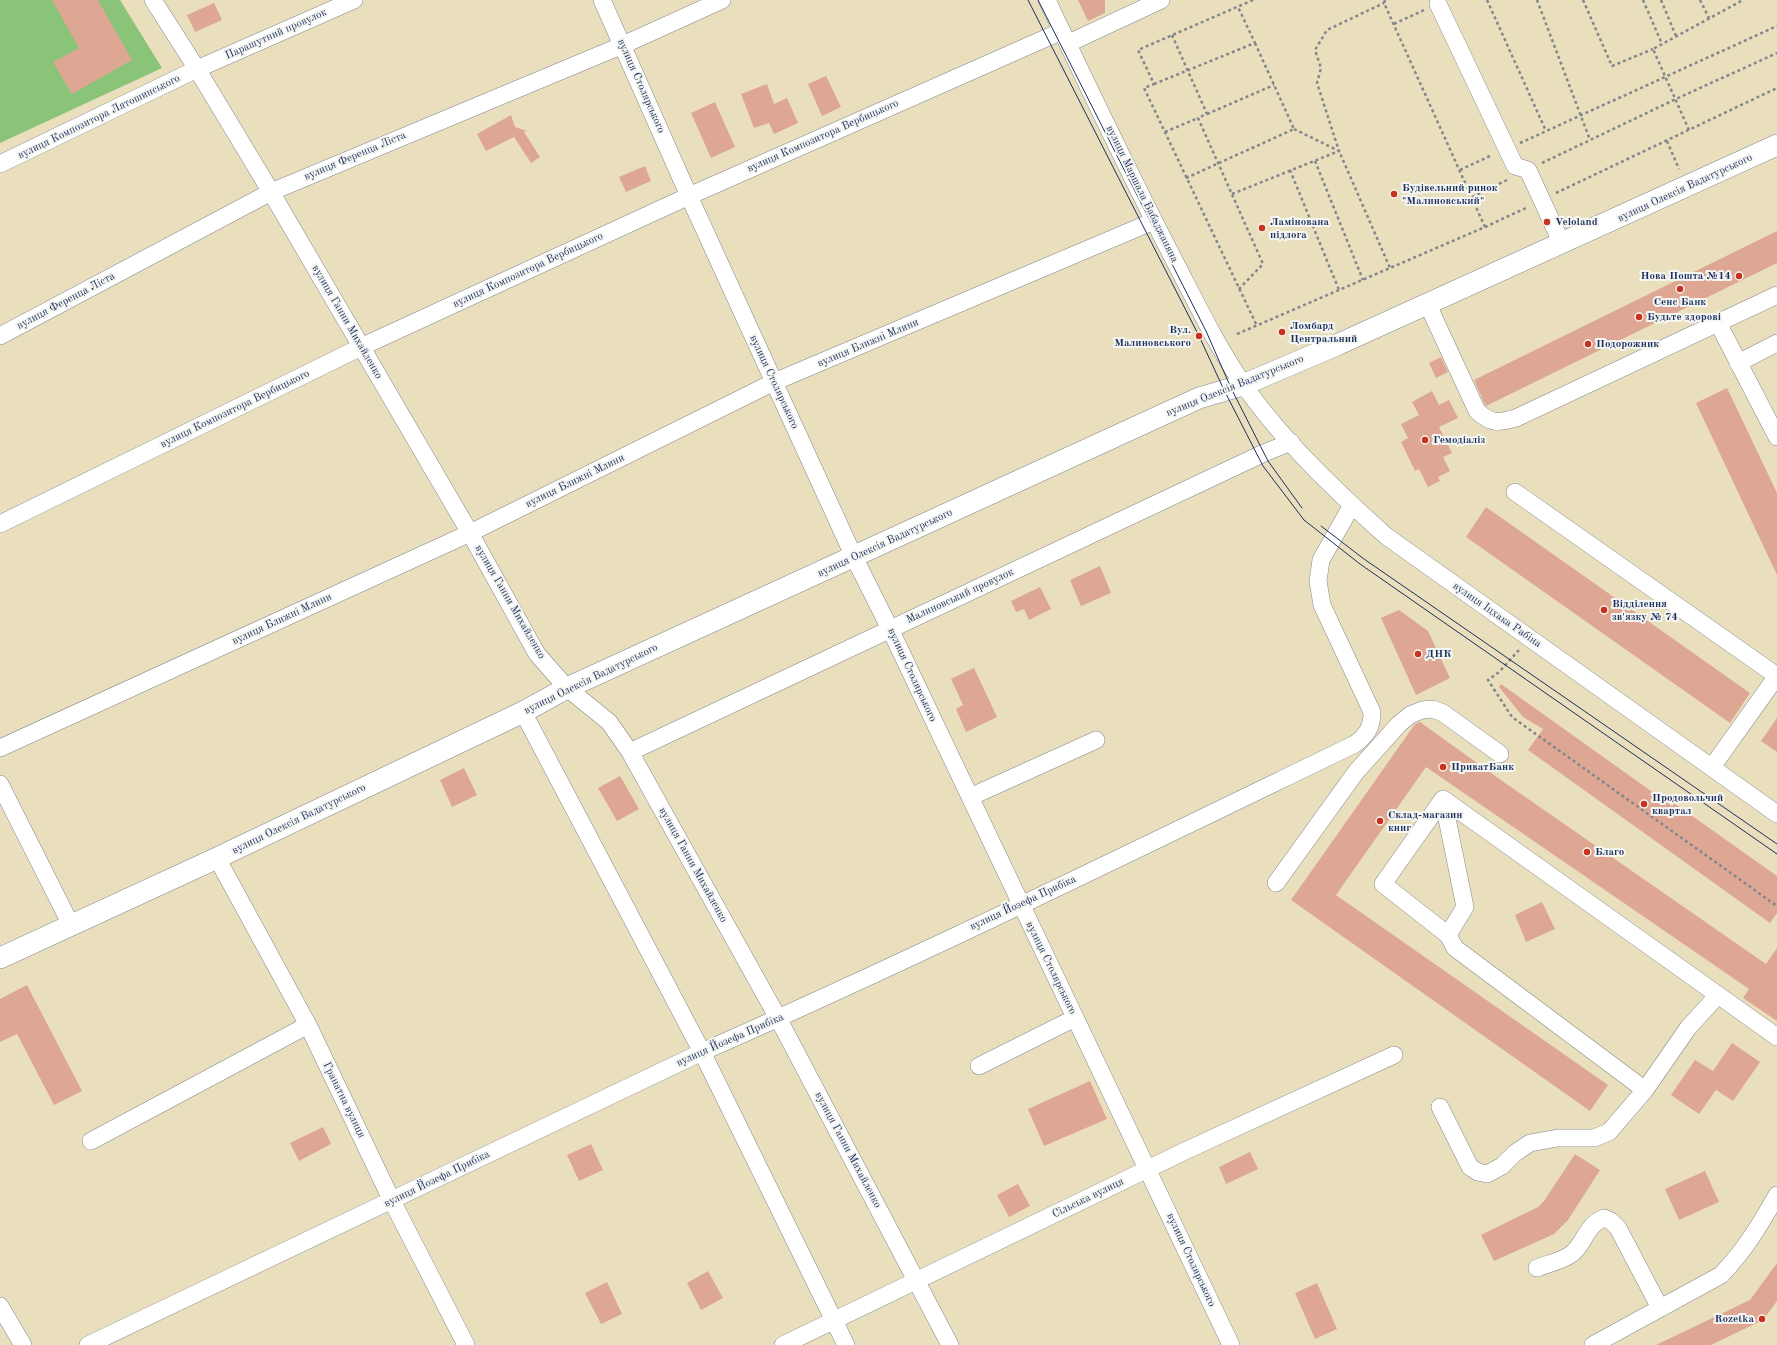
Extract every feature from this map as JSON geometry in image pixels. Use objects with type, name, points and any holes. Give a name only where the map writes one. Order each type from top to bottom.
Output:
[{"type":"main road","name":"вулиця Олексія Вадатурського","points":[[0,958],[217,858],[523,712],[567,688],[1199,398],[1243,385],[1428,305],[1777,146]]},
{"type":"street","name":"вулиця Ганни Михайленко","points":[[153,0],[197,69],[271,192],[470,533],[537,654],[567,688],[609,722],[630,752],[778,1018],[950,1345]]},
{"type":"street","name":"вулиця Столярського","points":[[602,0],[623,44],[689,196],[854,557],[890,629],[1020,905],[1148,1169],[1231,1345]]},
{"type":"street","name":"вулиця Ференца Ліста","points":[[0,336],[271,192],[623,44],[722,0]]},
{"type":"street","name":"вулиця Маршала Бабаджаняна","points":[[1048,0],[1154,221],[1222,353],[1243,385]]},
{"type":"street","name":"вулиця Композитора Вербицького","points":[[0,524],[361,347],[689,196],[1065,37],[1162,0]]},
{"type":"street","name":"Парашутний провулок","points":[[197,69],[343,2]]},
{"type":"street","points":[[1438,4],[1506,149],[1515,166],[1528,170],[1562,244]]},
{"type":"street","name":"вулиця Композитора Лятошинського","points":[[0,164],[197,69]]},
{"type":"street","name":"вулиця Ближні Млини","points":[[0,748],[470,533],[774,382],[1154,221]]},
{"type":"street","points":[[1428,305],[1477,411],[1485,418],[1494,422],[1504,422],[1516,418],[1777,295]]},
{"type":"street","points":[[1718,323],[1777,437]]},
{"type":"street","points":[[1738,363],[1777,343]]},
{"type":"street","name":"вулиця Іцхака Рабіна","points":[[1243,385],[1270,419],[1291,442],[1352,505],[1386,536],[1777,814]]},
{"type":"street","name":"Малиновський провулок","points":[[630,752],[1264,453],[1291,442]]},
{"type":"street","points":[[1515,492],[1777,676],[1712,767]]},
{"type":"street","points":[[1352,505],[1321,560],[1318,581],[1322,605],[1372,712],[1370,727],[1378,747]]},
{"type":"street","points":[[1276,883],[1356,772],[1399,724],[1410,715],[1422,710],[1433,709],[1443,714],[1500,754]]},
{"type":"street","points":[[523,712],[702,1052],[846,1345]]},
{"type":"street","name":"вулиця Йозефа Прибіка","points":[[88,1345],[702,1052],[1020,905],[1356,744],[1370,727]]},
{"type":"street","points":[[970,798],[1096,740]]},
{"type":"street","points":[[0,784],[71,925]]},
{"type":"street","points":[[1443,799],[1465,907],[1448,935]]},
{"type":"street","points":[[1443,799],[1384,884],[1448,935],[1455,948],[1646,1090]]},
{"type":"street","points":[[1443,799],[1777,1037]]},
{"type":"street","name":"Гранатна вулиця","points":[[217,858],[308,1025],[392,1201],[466,1345]]},
{"type":"street","points":[[1440,1107],[1470,1167],[1478,1172],[1488,1174],[1502,1166],[1530,1143],[1558,1138],[1594,1138],[1608,1132],[1646,1090],[1688,1028],[1718,995]]},
{"type":"street","points":[[979,1066],[1075,1018]]},
{"type":"street","points":[[91,1141],[308,1025]]},
{"type":"street","name":"Сільська вулиця","points":[[783,1345],[1148,1169],[1394,1055]]},
{"type":"street","points":[[1593,1345],[1721,1276],[1756,1234],[1777,1195]]},
{"type":"street","points":[[1537,1268],[1570,1255],[1596,1222],[1604,1218],[1612,1221],[1618,1228],[1660,1308]]},
{"type":"street","points":[[0,1306],[23,1345]]},
{"type":"path","points":[[1154,84],[1138,50],[1253,0]]},
{"type":"path","points":[[1487,0],[1546,131]]},
{"type":"path","points":[[1537,0],[1590,140]]},
{"type":"path","points":[[1583,0],[1612,66],[1653,49],[1743,0]]},
{"type":"path","points":[[1643,0],[1662,44]]},
{"type":"path","points":[[1661,0],[1676,36]]},
{"type":"path","points":[[1700,0],[1709,18]]},
{"type":"path","points":[[1390,268],[1339,151],[1317,83],[1321,68],[1315,50],[1327,30],[1385,1],[1485,227]]},
{"type":"path","points":[[1394,24],[1438,4]]},
{"type":"path","points":[[1238,6],[1294,129],[1339,151]]},
{"type":"path","points":[[1460,170],[1666,78],[1777,26]]},
{"type":"path","points":[[1172,35],[1207,114]]},
{"type":"path","points":[[1255,43],[1144,88],[1257,326]]},
{"type":"path","points":[[1653,49],[1689,130]]},
{"type":"path","points":[[1472,197],[1676,99],[1777,53]]},
{"type":"path","points":[[1165,132],[1274,85]]},
{"type":"path","points":[[1237,334],[1485,227],[1777,88]]},
{"type":"path","points":[[1198,118],[1263,264],[1239,289]]},
{"type":"path","points":[[1186,178],[1294,129]]},
{"type":"path","points":[[1667,141],[1679,169]]},
{"type":"path","points":[[1232,194],[1339,151]]},
{"type":"path","points":[[1315,160],[1363,280]]},
{"type":"path","points":[[1290,170],[1340,290]]},
{"type":"path","points":[[1529,638],[1499,672],[1488,680],[1512,717],[1777,906]]},
{"type":"green space","points":[[0,0],[120,0],[162,68],[0,143]]},
{"type":"building","points":[[52,0],[98,0],[132,60],[72,94],[53,62],[79,48]]},
{"type":"building","points":[[1078,0],[1105,0],[1105,13],[1088,21]]},
{"type":"building","points":[[214,3],[222,20],[195,32],[187,15]]},
{"type":"building","points":[[826,76],[841,107],[822,116],[808,84]]},
{"type":"building","points":[[767,84],[774,104],[787,98],[798,123],[774,134],[769,123],[754,128],[741,94]]},
{"type":"building","points":[[715,102],[735,147],[711,158],[691,113]]},
{"type":"building","points":[[511,115],[515,127],[527,131],[524,132],[540,157],[531,163],[514,137],[486,151],[477,134]]},
{"type":"building","points":[[645,166],[651,181],[626,192],[619,177]]},
{"type":"building","points":[[1777,231],[1777,263],[1486,406],[1485,405],[1474,380]]},
{"type":"building","points":[[1441,357],[1448,372],[1436,378],[1429,363]]},
{"type":"building","points":[[1727,388],[1777,493],[1777,575],[1696,403]]},
{"type":"building","name":"Гемодіаліз","points":[[1432,391],[1439,405],[1449,400],[1458,418],[1439,427],[1452,453],[1443,457],[1450,471],[1438,477],[1440,481],[1428,487],[1419,469],[1415,471],[1401,442],[1408,438],[1401,424],[1419,415],[1412,402]]},
{"type":"building","points":[[1486,507],[1750,693],[1730,723],[1466,537]]},
{"type":"building","points":[[1100,566],[1111,593],[1081,606],[1070,580]]},
{"type":"building","points":[[1040,587],[1051,609],[1029,620],[1024,609],[1016,612],[1011,601]]},
{"type":"building","name":"ДНК","points":[[1399,610],[1428,631],[1450,678],[1416,695],[1381,618]]},
{"type":"building","points":[[974,668],[997,717],[966,732],[956,709],[963,705],[951,679]]},
{"type":"building","name":"Продовольчий квартал","points":[[1501,684],[1672,806],[1674,803],[1777,876],[1777,913],[1770,923],[1528,750],[1543,729],[1523,717],[1499,687]]},
{"type":"building","points":[[1777,718],[1777,752],[1761,741]]},
{"type":"building","points":[[1420,722],[1766,964],[1777,948],[1777,1021],[1743,998],[1749,989],[1426,767],[1336,895],[1608,1085],[1590,1111],[1291,900],[1415,724]]},
{"type":"building","points":[[464,768],[477,795],[452,807],[440,780]]},
{"type":"building","points":[[620,776],[639,809],[617,821],[598,788]]},
{"type":"building","points":[[1542,902],[1555,929],[1526,942],[1515,915]]},
{"type":"building","points":[[27,985],[82,1091],[54,1105],[17,1034],[0,1042],[0,999]]},
{"type":"building","points":[[1732,1043],[1760,1062],[1733,1101],[1716,1090],[1699,1114],[1671,1095],[1695,1060],[1713,1071]]},
{"type":"building","points":[[1090,1081],[1107,1119],[1044,1146],[1028,1109]]},
{"type":"building","points":[[323,1127],[331,1144],[299,1161],[290,1143]]},
{"type":"building","points":[[591,1144],[603,1170],[579,1181],[567,1155]]},
{"type":"building","points":[[1250,1152],[1258,1169],[1226,1184],[1219,1167]]},
{"type":"building","points":[[1575,1154],[1600,1170],[1568,1220],[1554,1234],[1494,1261],[1481,1235],[1538,1207],[1544,1201]]},
{"type":"building","points":[[1705,1171],[1719,1202],[1679,1220],[1665,1189]]},
{"type":"building","points":[[1018,1184],[1030,1206],[1009,1217],[997,1195]]},
{"type":"building","points":[[1777,1263],[1777,1301],[1763,1320],[1711,1345],[1656,1345],[1750,1300]]},
{"type":"building","points":[[708,1271],[723,1298],[701,1310],[687,1283]]},
{"type":"building","points":[[607,1282],[622,1314],[601,1324],[585,1293]]},
{"type":"building","points":[[1317,1283],[1337,1329],[1315,1339],[1295,1293]]},
{"type":"tram line","points":[[1028,0],[1199,336],[1224,390],[1263,466],[1304,520],[1360,564],[1777,854]]},
{"type":"tram line","points":[[1038,0],[1206,331],[1231,388],[1268,461],[1302,508]]},
{"type":"tram line","points":[[1321,526],[1364,559],[1777,844]]},
{"type":"place","name":"Будівельний ринок \"Малиновський\"","points":[[1394,194]]},
{"type":"place","name":"Veloland","points":[[1547,222]]},
{"type":"place","name":"Ламінована підлога","points":[[1262,228]]},
{"type":"place","name":"Нова Пошта №14","points":[[1739,276]]},
{"type":"place","name":"Сенс Банк","points":[[1680,289]]},
{"type":"place","name":"Будьте здорові","points":[[1639,317]]},
{"type":"place","name":"Ломбард Центральний","points":[[1282,332]]},
{"type":"place","name":"Вул. Малиновського","points":[[1199,336]]},
{"type":"place","name":"Подорожник","points":[[1588,344]]},
{"type":"place","name":"Гемодіаліз","points":[[1425,440]]},
{"type":"place","name":"Відділення зв'язку № 74","points":[[1604,610]]},
{"type":"place","name":"ДНК","points":[[1418,654]]},
{"type":"place","name":"ПриватБанк","points":[[1443,767]]},
{"type":"place","name":"Продовольчий квартал","points":[[1644,804]]},
{"type":"place","name":"Склад-магазин книг","points":[[1380,821]]},
{"type":"place","name":"Благо","points":[[1587,852]]},
{"type":"place","name":"Rozetka","points":[[1762,1319]]}]
